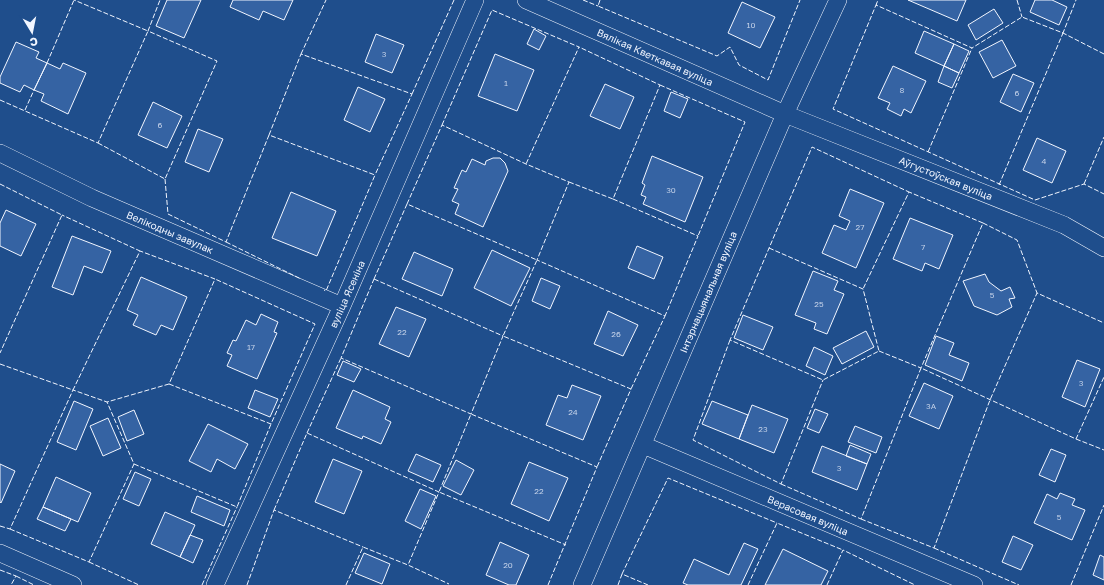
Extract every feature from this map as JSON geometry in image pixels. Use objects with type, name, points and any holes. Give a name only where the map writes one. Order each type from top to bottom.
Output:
[{"type":"street","name":"вуліца Ясеніна","points":[[215,585],[342,306],[475,0]]},
{"type":"street","name":"Вялікая Кветкавая вуліца","points":[[526,0],[785,114]]},
{"type":"street","name":"Інтэрнацыянальная вуліца","points":[[582,585],[785,114],[838,0]]},
{"type":"street","name":"Аўгустоўская вуліца","points":[[785,114],[1064,225],[1104,248]]},
{"type":"street","name":"Велікодны завулак","points":[[0,153],[92,198],[342,306]]},
{"type":"street","name":"Верасовая вуліца","points":[[642,445],[974,585]]},
{"type":"street","points":[[0,553],[73,585]]},
{"type":"building","points":[[167,0],[201,0],[184,38],[156,26]]},
{"type":"building","points":[[233,0],[293,0],[284,20],[263,11],[259,20],[230,7]]},
{"type":"building","points":[[908,0],[966,0],[957,21]]},
{"type":"building","points":[[1035,0],[1052,0],[1067,7],[1059,25],[1030,12]]},
{"type":"building","points":[[742,2],[775,17],[760,48],[728,33]]},
{"type":"building","points":[[994,9],[1003,23],[976,40],[968,25]]},
{"type":"building","points":[[534,29],[546,36],[539,50],[527,44]]},
{"type":"building","points":[[924,31],[954,44],[944,66],[915,53]]},
{"type":"building","points":[[376,34],[404,45],[392,73],[365,62]]},
{"type":"building","points":[[1002,40],[1016,66],[993,78],[979,52]]},
{"type":"building","points":[[16,42],[39,52],[36,58],[47,63],[34,90],[24,85],[20,92],[0,83],[0,77]]},
{"type":"building","points":[[954,44],[969,51],[959,73],[944,66]]},
{"type":"building","points":[[495,54],[534,70],[517,111],[478,96]]},
{"type":"building","points":[[47,63],[60,69],[63,63],[86,73],[68,114],[41,101],[44,94],[34,90]]},
{"type":"building","points":[[893,66],[926,81],[911,113],[904,109],[901,116],[887,109],[890,103],[878,98]]},
{"type":"building","points":[[944,66],[959,73],[952,88],[938,82]]},
{"type":"building","points":[[1013,74],[1034,83],[1021,112],[1000,102]]},
{"type":"building","points":[[605,84],[634,97],[620,129],[590,116]]},
{"type":"building","points":[[358,87],[385,99],[370,132],[344,120]]},
{"type":"building","points":[[671,92],[688,99],[680,118],[664,111]]},
{"type":"building","points":[[153,102],[182,116],[167,148],[138,135]]},
{"type":"building","points":[[198,129],[223,139],[209,172],[185,162]]},
{"type":"building","points":[[1037,138],[1066,151],[1052,183],[1023,170]]},
{"type":"building","points":[[652,156],[703,177],[685,222],[643,204],[646,197],[641,195],[645,185],[642,183]]},
{"type":"building","points":[[493,158],[500,158],[505,163],[508,171],[483,227],[455,214],[459,204],[452,201],[458,189],[454,188],[462,170],[466,172],[472,159],[485,165],[486,161]]},
{"type":"building","points":[[850,189],[884,203],[856,268],[822,253],[834,225],[846,230],[850,221],[839,216]]},
{"type":"building","points":[[291,192],[336,211],[317,256],[272,238]]},
{"type":"building","points":[[6,210],[36,224],[21,256],[0,246],[0,223]]},
{"type":"building","points":[[910,218],[953,235],[939,269],[925,263],[922,271],[893,259]]},
{"type":"building","points":[[72,236],[111,251],[102,273],[84,266],[73,295],[52,287]]},
{"type":"building","points":[[637,246],[663,257],[654,279],[628,268]]},
{"type":"building","points":[[492,250],[530,268],[511,306],[474,288]]},
{"type":"building","points":[[414,252],[453,269],[442,296],[402,279]]},
{"type":"building","points":[[813,271],[838,281],[834,290],[844,294],[827,334],[814,329],[816,323],[795,315]]},
{"type":"building","points":[[985,274],[989,282],[1001,291],[1010,287],[1015,298],[1009,299],[1012,307],[997,315],[974,306],[963,281]]},
{"type":"building","points":[[141,277],[187,297],[173,330],[161,325],[156,335],[133,325],[138,315],[127,310]]},
{"type":"building","points":[[541,278],[560,286],[550,309],[532,301]]},
{"type":"building","points":[[396,307],[426,319],[409,357],[379,344]]},
{"type":"building","points":[[608,311],[638,325],[623,356],[594,344]]},
{"type":"building","points":[[261,314],[278,322],[274,332],[277,333],[257,379],[227,366],[232,355],[227,353],[233,340],[236,341],[246,320],[256,325]]},
{"type":"building","points":[[743,315],[773,327],[763,350],[734,338]]},
{"type":"building","points":[[866,331],[874,347],[842,364],[833,348]]},
{"type":"building","points":[[936,336],[954,343],[949,355],[969,363],[962,381],[925,365]]},
{"type":"building","points":[[814,347],[833,356],[825,375],[806,366]]},
{"type":"building","points":[[1077,360],[1100,369],[1085,407],[1062,397]]},
{"type":"building","points":[[343,361],[361,369],[354,382],[337,375]]},
{"type":"building","points":[[924,383],[953,396],[939,429],[909,416]]},
{"type":"building","points":[[572,385],[601,396],[583,440],[546,425],[558,395],[567,398]]},
{"type":"building","points":[[255,390],[278,399],[270,417],[248,408]]},
{"type":"building","points":[[353,390],[390,407],[385,419],[391,422],[381,444],[363,436],[362,439],[336,428]]},
{"type":"building","points":[[74,401],[93,409],[76,450],[57,442]]},
{"type":"building","points":[[712,401],[748,415],[739,439],[702,424]]},
{"type":"building","points":[[752,405],[788,419],[774,453],[739,439]]},
{"type":"building","points":[[815,409],[828,414],[819,433],[807,428]]},
{"type":"building","points":[[134,410],[144,434],[127,441],[118,417]]},
{"type":"building","points":[[108,418],[121,448],[103,456],[90,426]]},
{"type":"building","points":[[208,424],[248,444],[235,469],[217,459],[211,472],[189,461]]},
{"type":"building","points":[[855,426],[882,437],[876,453],[848,442]]},
{"type":"building","points":[[850,445],[871,454],[867,464],[846,456]]},
{"type":"building","points":[[822,446],[867,464],[857,490],[812,472]]},
{"type":"building","points":[[1051,449],[1066,455],[1055,482],[1039,475]]},
{"type":"building","points":[[416,454],[441,465],[433,482],[408,471]]},
{"type":"building","points":[[333,459],[362,471],[344,514],[315,502]]},
{"type":"building","points":[[456,460],[474,470],[461,495],[443,486]]},
{"type":"building","points":[[529,462],[568,478],[549,521],[511,504]]},
{"type":"building","points":[[0,464],[15,471],[1,503],[0,502]]},
{"type":"building","points":[[135,472],[151,479],[139,506],[123,499]]},
{"type":"building","points":[[56,477],[91,493],[78,522],[43,507]]},
{"type":"building","points":[[420,489],[436,496],[421,529],[405,521]]},
{"type":"building","points":[[1060,493],[1075,499],[1072,505],[1085,510],[1072,540],[1034,523],[1047,494],[1057,499]]},
{"type":"building","points":[[197,496],[230,510],[224,526],[191,512]]},
{"type":"building","points":[[43,507],[71,519],[65,531],[37,519]]},
{"type":"building","points":[[165,512],[195,525],[180,557],[151,544]]},
{"type":"building","points":[[190,535],[203,540],[193,563],[180,557]]},
{"type":"building","points":[[1013,536],[1033,545],[1021,570],[1002,562]]},
{"type":"building","points":[[500,542],[529,555],[516,585],[509,585],[486,575]]},
{"type":"building","points":[[744,543],[758,549],[741,585],[688,585],[683,583],[694,559],[729,575]]},
{"type":"building","points":[[783,549],[828,571],[821,585],[765,585]]},
{"type":"building","points":[[364,553],[390,564],[382,584],[355,573]]},
{"type":"building","points":[[1100,555],[1104,557],[1104,580],[1093,575]]},
{"type":"fence","points":[[47,63],[74,0]]},
{"type":"fence","points":[[0,100],[98,143],[148,31],[74,0]]},
{"type":"fence","points":[[98,143],[165,179],[217,61],[148,31],[160,0]]},
{"type":"fence","points":[[301,54],[326,0]]},
{"type":"fence","points":[[412,94],[454,0]]},
{"type":"fence","points":[[583,0],[598,6]]},
{"type":"fence","points":[[600,0],[598,6],[717,56],[730,47],[739,65],[768,80],[800,0]]},
{"type":"fence","points":[[877,5],[878,0]]},
{"type":"fence","points":[[1017,0],[1022,17]]},
{"type":"fence","points":[[1062,33],[1076,0]]},
{"type":"fence","points":[[1104,54],[1063,33],[1022,17],[972,48],[876,5],[833,109],[1035,200],[1084,184],[1104,194]]},
{"type":"fence","points":[[442,125],[492,10],[579,47],[526,164]]},
{"type":"fence","points":[[999,185],[1063,33]]},
{"type":"fence","points":[[569,182],[613,199],[660,85],[579,47]]},
{"type":"fence","points":[[928,152],[972,48]]},
{"type":"fence","points":[[269,135],[301,54],[412,94],[375,175]]},
{"type":"fence","points":[[660,85],[745,122],[698,236]]},
{"type":"fence","points":[[25,110],[34,90]]},
{"type":"fence","points":[[407,204],[442,125],[569,182],[537,260],[665,316],[631,389]]},
{"type":"fence","points":[[165,179],[168,214],[226,242],[269,135],[375,175],[326,291],[324,290]]},
{"type":"fence","points":[[1084,184],[1104,137]]},
{"type":"fence","points":[[769,248],[863,289],[879,351],[823,380],[730,340],[812,147],[909,192],[863,289]]},
{"type":"fence","points":[[0,184],[62,215],[0,353]]},
{"type":"fence","points":[[879,351],[921,368],[983,223],[909,192]]},
{"type":"fence","points":[[613,199],[698,236],[665,316]]},
{"type":"fence","points":[[374,279],[407,204],[537,260],[503,336],[631,389],[597,467]]},
{"type":"fence","points":[[0,364],[73,390],[140,251],[62,215]]},
{"type":"fence","points":[[983,223],[1017,240],[1037,293]]},
{"type":"fence","points":[[226,242],[301,279]]},
{"type":"fence","points":[[0,526],[10,529],[73,390],[107,402],[169,384],[215,279],[140,251]]},
{"type":"fence","points":[[169,384],[271,424],[315,324],[215,279]]},
{"type":"fence","points":[[374,279],[503,336],[471,414],[341,358],[374,279]]},
{"type":"fence","points":[[861,519],[934,548],[990,400],[1037,293],[1104,323]]},
{"type":"fence","points":[[730,340],[693,440],[781,484],[823,380]]},
{"type":"fence","points":[[307,433],[341,358]]},
{"type":"fence","points":[[781,484],[861,519],[921,368],[1076,439],[1104,377]]},
{"type":"fence","points":[[10,529],[89,562],[134,464],[107,402]]},
{"type":"fence","points":[[548,585],[597,467],[471,414],[439,492],[566,545]]},
{"type":"fence","points":[[134,464],[237,507],[271,424]]},
{"type":"fence","points":[[274,510],[307,433],[439,492],[408,565]]},
{"type":"fence","points":[[1076,439],[1104,450]]},
{"type":"fence","points":[[622,574],[668,478],[777,523]]},
{"type":"fence","points":[[1071,585],[1104,505]]},
{"type":"fence","points":[[202,585],[237,507]]},
{"type":"fence","points":[[247,585],[274,510],[363,547]]},
{"type":"fence","points":[[748,585],[777,523],[843,550]]},
{"type":"fence","points":[[346,585],[363,547],[408,565],[449,584]]},
{"type":"fence","points":[[934,548],[1019,585]]},
{"type":"fence","points":[[827,585],[843,550],[915,585]]},
{"type":"fence","points":[[89,562],[139,585]]},
{"type":"fence","points":[[0,570],[16,576],[11,585]]},
{"type":"fence","points":[[618,585],[622,574],[648,585]]},
{"type":"fence","points":[[16,576],[34,585]]}]
